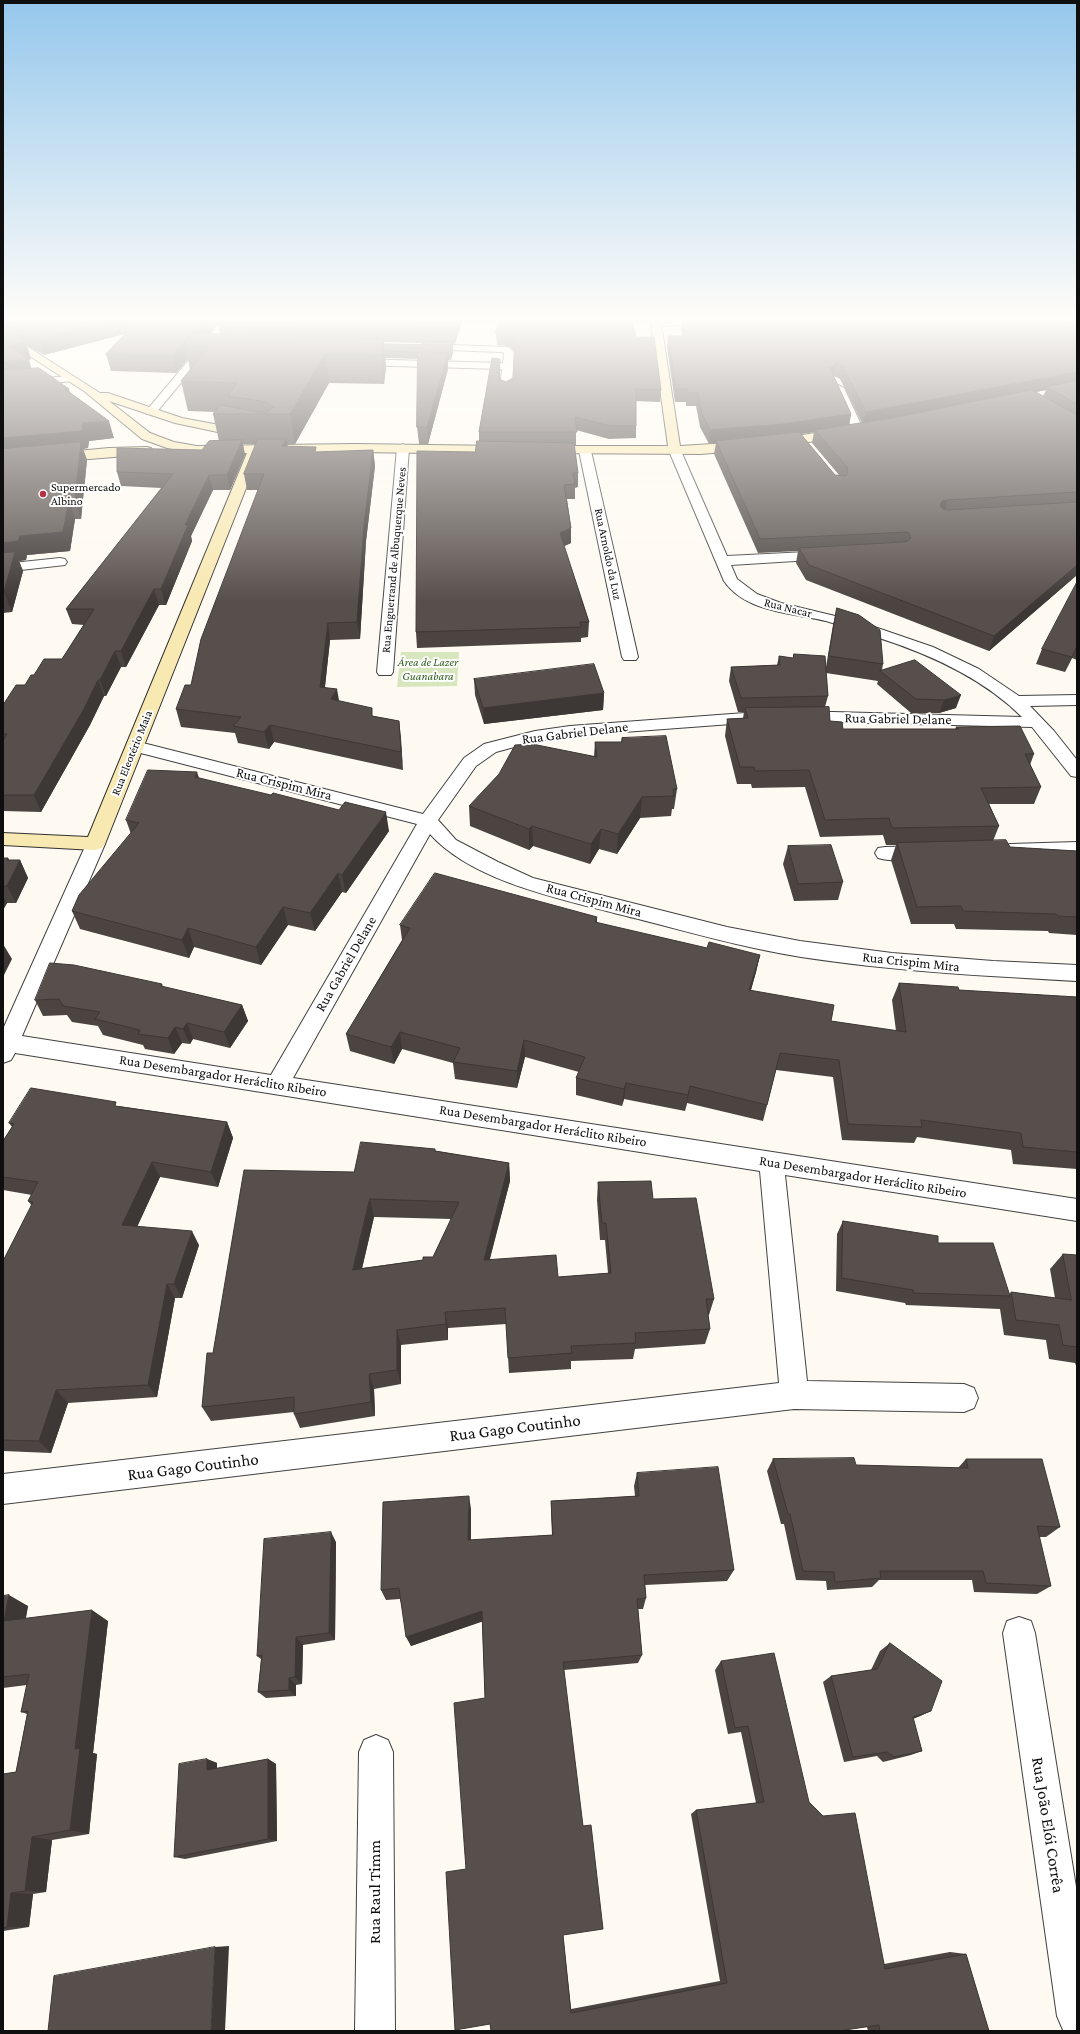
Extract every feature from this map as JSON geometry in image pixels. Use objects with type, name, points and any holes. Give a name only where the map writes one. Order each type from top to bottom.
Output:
[{"type":"main road","points":[[125,412],[153,429],[171,445],[197,450]]},
{"type":"main road","points":[[153,429],[151,412],[179,421],[239,434],[259,441],[355,448],[514,450]]},
{"type":"main road","name":"Rua Nacar","points":[[669,412],[674,451]]},
{"type":"main road","points":[[109,452],[153,429],[179,421]]},
{"type":"main road","points":[[530,450],[674,451],[727,448],[871,428]]},
{"type":"main road","points":[[220,450],[235,444],[238,441],[239,434]]},
{"type":"main road","points":[[3,462],[109,452],[220,450],[259,441]]},
{"type":"main road","name":"Rua Eleotério Maia","points":[[95,844],[259,441]]},
{"type":"main road","points":[[3,839],[95,844]]},
{"type":"street","points":[[849,412],[858,431]]},
{"type":"street","points":[[800,439],[810,451]]},
{"type":"street","name":"Rua Enguerrand de Albuquerque Neves","points":[[385,672],[403,448]]},
{"type":"street","name":"Rua Arnoldo da Luz","points":[[585,451],[630,657]]},
{"type":"street","name":"Rua Nacar","points":[[674,451],[731,581],[739,590],[766,603],[849,624],[904,642],[961,667],[1015,701],[1037,722],[1077,772]]},
{"type":"street","points":[[722,561],[837,555]]},
{"type":"street","points":[[3,568],[60,562]]},
{"type":"street","points":[[1015,701],[1077,700]]},
{"type":"street","name":"Rua Gabriel Delane","points":[[277,1085],[428,821],[457,778],[470,762],[490,748],[535,736],[570,731],[752,718],[833,717],[1037,722]]},
{"type":"street","name":"Rua Crispim Mira","points":[[135,746],[428,821],[449,844],[491,867],[528,883],[727,934],[800,948],[892,962],[993,970],[1077,973]]},
{"type":"street","name":"Rua Eleotério Maia","points":[[6,1049],[95,844]]},
{"type":"street","points":[[992,850],[1077,848]]},
{"type":"street","points":[[885,853],[939,851]]},
{"type":"street","name":"Rua Desembargador Heráclito Ribeiro","points":[[6,1049],[277,1085],[1077,1210]]},
{"type":"street","points":[[771,1162],[794,1395]]},
{"type":"street","name":"Rua Gago Coutinho","points":[[3,1489],[794,1395],[964,1398]]},
{"type":"street","name":"Rua João Elói Corrêa","points":[[1020,1633],[1077,2016]]},
{"type":"street","name":"Rua Raul Timm","points":[[375,2031],[376,1752]]},
{"type":"green space","name":"Área de Lazer Guanabara","points":[[401,652],[459,652],[457,686],[397,687]]},
{"type":"building","points":[[3,412],[97,412],[109,421],[83,423],[82,431],[3,438]]},
{"type":"building","points":[[215,412],[291,412],[290,414],[213,414]]},
{"type":"building","points":[[417,412],[431,412],[427,427],[417,427]]},
{"type":"building","points":[[483,412],[636,412],[636,426],[610,426],[575,417],[577,432],[479,432]]},
{"type":"building","points":[[702,412],[850,412],[851,414],[783,424],[710,430]]},
{"type":"building","points":[[922,412],[1071,412],[1077,415],[1077,492],[948,500],[942,501],[940,506],[943,509],[948,510],[1077,502],[1077,565],[994,636],[809,565],[799,548],[903,542],[908,541],[911,538],[908,532],[760,539],[716,441],[799,432],[835,475],[846,476],[848,472],[847,467],[815,430]]},
{"type":"building","points":[[258,439],[286,439],[282,446],[316,447],[315,452],[373,450],[364,525],[357,622],[328,623],[320,687],[337,689],[331,699],[372,708],[372,716],[399,721],[401,752],[270,725],[264,732],[233,726],[241,717],[176,709],[185,685],[191,685],[201,639],[264,474],[244,474]]},
{"type":"building","points":[[242,440],[227,475],[209,475],[185,525],[188,525],[161,589],[154,589],[121,651],[115,651],[100,680],[98,680],[84,709],[34,795],[3,795],[3,741],[7,734],[3,734],[3,705],[16,685],[25,685],[31,675],[34,675],[44,659],[62,659],[94,609],[66,609],[173,474],[117,472],[117,448],[202,450],[209,441]]},
{"type":"building","points":[[477,441],[574,443],[578,473],[573,473],[575,484],[564,485],[571,528],[560,533],[589,622],[580,622],[581,627],[416,632],[417,451],[475,452]]},
{"type":"building","name":"Supermercado Albino","points":[[81,442],[75,500],[69,500],[63,532],[20,536],[18,541],[3,543],[3,449]]},
{"type":"building","points":[[15,552],[4,592],[3,592],[3,553]]},
{"type":"building","points":[[1077,582],[1077,646],[1072,657],[1042,649]]},
{"type":"building","points":[[837,608],[859,615],[880,630],[883,664],[829,656]]},
{"type":"building","points":[[794,654],[825,656],[828,696],[741,698],[731,667],[780,665],[779,656],[793,658]]},
{"type":"building","points":[[915,660],[961,695],[944,700],[916,699],[880,671]]},
{"type":"building","points":[[594,664],[604,693],[483,708],[474,679]]},
{"type":"building","points":[[829,707],[830,721],[842,722],[843,729],[959,729],[956,727],[1020,726],[1034,754],[1025,754],[1041,787],[981,788],[999,826],[892,828],[889,818],[825,820],[809,770],[755,771],[754,767],[740,767],[727,719],[748,718],[745,708]]},
{"type":"building","points":[[666,736],[677,789],[673,789],[674,796],[642,797],[618,834],[601,829],[591,844],[532,826],[529,829],[469,806],[499,774],[515,745],[532,744],[597,757],[595,742],[622,742],[622,738]]},
{"type":"building","points":[[148,770],[197,772],[195,777],[271,795],[273,793],[339,810],[345,802],[386,812],[342,875],[338,873],[310,913],[283,907],[256,947],[188,928],[182,940],[72,911],[79,895],[139,823],[126,820]]},
{"type":"building","points":[[1006,840],[1010,847],[1077,851],[1077,917],[1058,916],[1056,914],[963,911],[961,906],[917,907],[897,843]]},
{"type":"building","points":[[831,845],[843,882],[798,884],[788,846]]},
{"type":"building","points":[[3,858],[8,858],[7,860],[20,860],[7,886],[3,886]]},
{"type":"building","points":[[435,873],[597,917],[595,922],[707,948],[709,942],[760,955],[749,990],[834,1005],[831,1021],[906,1032],[899,983],[958,987],[959,990],[1077,997],[1077,1152],[1023,1147],[1021,1133],[921,1120],[922,1127],[848,1124],[839,1060],[780,1053],[767,1105],[690,1086],[688,1095],[626,1083],[624,1089],[576,1078],[585,1057],[524,1040],[517,1071],[453,1062],[460,1048],[400,1032],[391,1047],[346,1034],[410,928],[400,925]]},
{"type":"building","points":[[50,963],[74,965],[162,984],[161,986],[242,1005],[224,1032],[187,1023],[183,1029],[175,1027],[168,1038],[138,1034],[140,1030],[95,1019],[100,1012],[63,1006],[59,999],[35,1000]]},
{"type":"building","points":[[31,1088],[116,1102],[115,1106],[227,1122],[211,1172],[152,1162],[122,1225],[192,1231],[174,1284],[167,1284],[148,1385],[56,1390],[39,1441],[3,1440],[3,1261],[33,1202],[28,1201],[38,1182],[3,1177],[3,1141],[14,1124],[9,1123]]},
{"type":"building","points":[[361,1142],[435,1149],[435,1151],[509,1163],[484,1260],[556,1255],[558,1277],[611,1273],[606,1223],[602,1223],[598,1182],[651,1181],[653,1199],[696,1198],[714,1299],[706,1299],[710,1329],[635,1333],[636,1343],[571,1346],[572,1353],[508,1358],[505,1308],[445,1312],[446,1324],[397,1330],[397,1370],[369,1374],[371,1402],[294,1414],[294,1397],[202,1407],[207,1353],[213,1353],[244,1170],[354,1172]],"holes":[[[370,1199],[459,1202],[433,1257],[423,1257],[423,1260],[353,1270]]]},
{"type":"building","points":[[843,1221],[938,1236],[938,1243],[993,1243],[1010,1296],[914,1293],[913,1290],[842,1278]]},
{"type":"building","points":[[1063,1254],[1077,1255],[1077,1347],[1063,1345],[1059,1325],[1016,1320],[1011,1292],[1071,1300]]},
{"type":"building","points":[[854,1458],[856,1465],[968,1468],[966,1459],[1042,1459],[1060,1527],[1037,1526],[1051,1586],[986,1583],[983,1571],[880,1571],[881,1578],[835,1582],[834,1572],[803,1571],[790,1514],[788,1514],[773,1459]]},
{"type":"building","points":[[718,1467],[734,1570],[644,1575],[646,1598],[637,1599],[642,1655],[563,1662],[583,1826],[591,1825],[603,1929],[563,1935],[571,2013],[727,1983],[696,1810],[764,1802],[748,1726],[735,1728],[721,1661],[774,1653],[809,1802],[823,1816],[855,1813],[885,1969],[966,1954],[989,2031],[880,2031],[879,2025],[838,2031],[491,2031],[490,2024],[455,2030],[446,1872],[466,1869],[454,1703],[485,1698],[482,1611],[406,1637],[399,1588],[381,1590],[383,1502],[469,1496],[468,1540],[553,1535],[551,1501],[639,1496],[637,1473]]},
{"type":"building","points":[[331,1532],[329,1633],[296,1637],[295,1677],[289,1678],[289,1690],[258,1692],[262,1655],[257,1656],[264,1539]]},
{"type":"building","points":[[9,1595],[4,1621],[92,1610],[75,1749],[80,1748],[70,1830],[32,1837],[25,1891],[11,1893],[7,1927],[3,1928],[3,1774],[16,1772],[28,1711],[21,1712],[29,1674],[3,1677],[3,1596]]},
{"type":"building","points":[[890,1643],[942,1681],[931,1711],[913,1717],[922,1751],[894,1757],[887,1752],[853,1757],[831,1676],[877,1669]]},
{"type":"building","points":[[207,1759],[207,1770],[268,1759],[268,1839],[174,1857],[179,1764]]},
{"type":"building","points":[[215,1947],[211,2031],[48,2031],[54,1976]]},
{"type":"place","name":"Supermercado Albino","points":[[43,494]]}]
